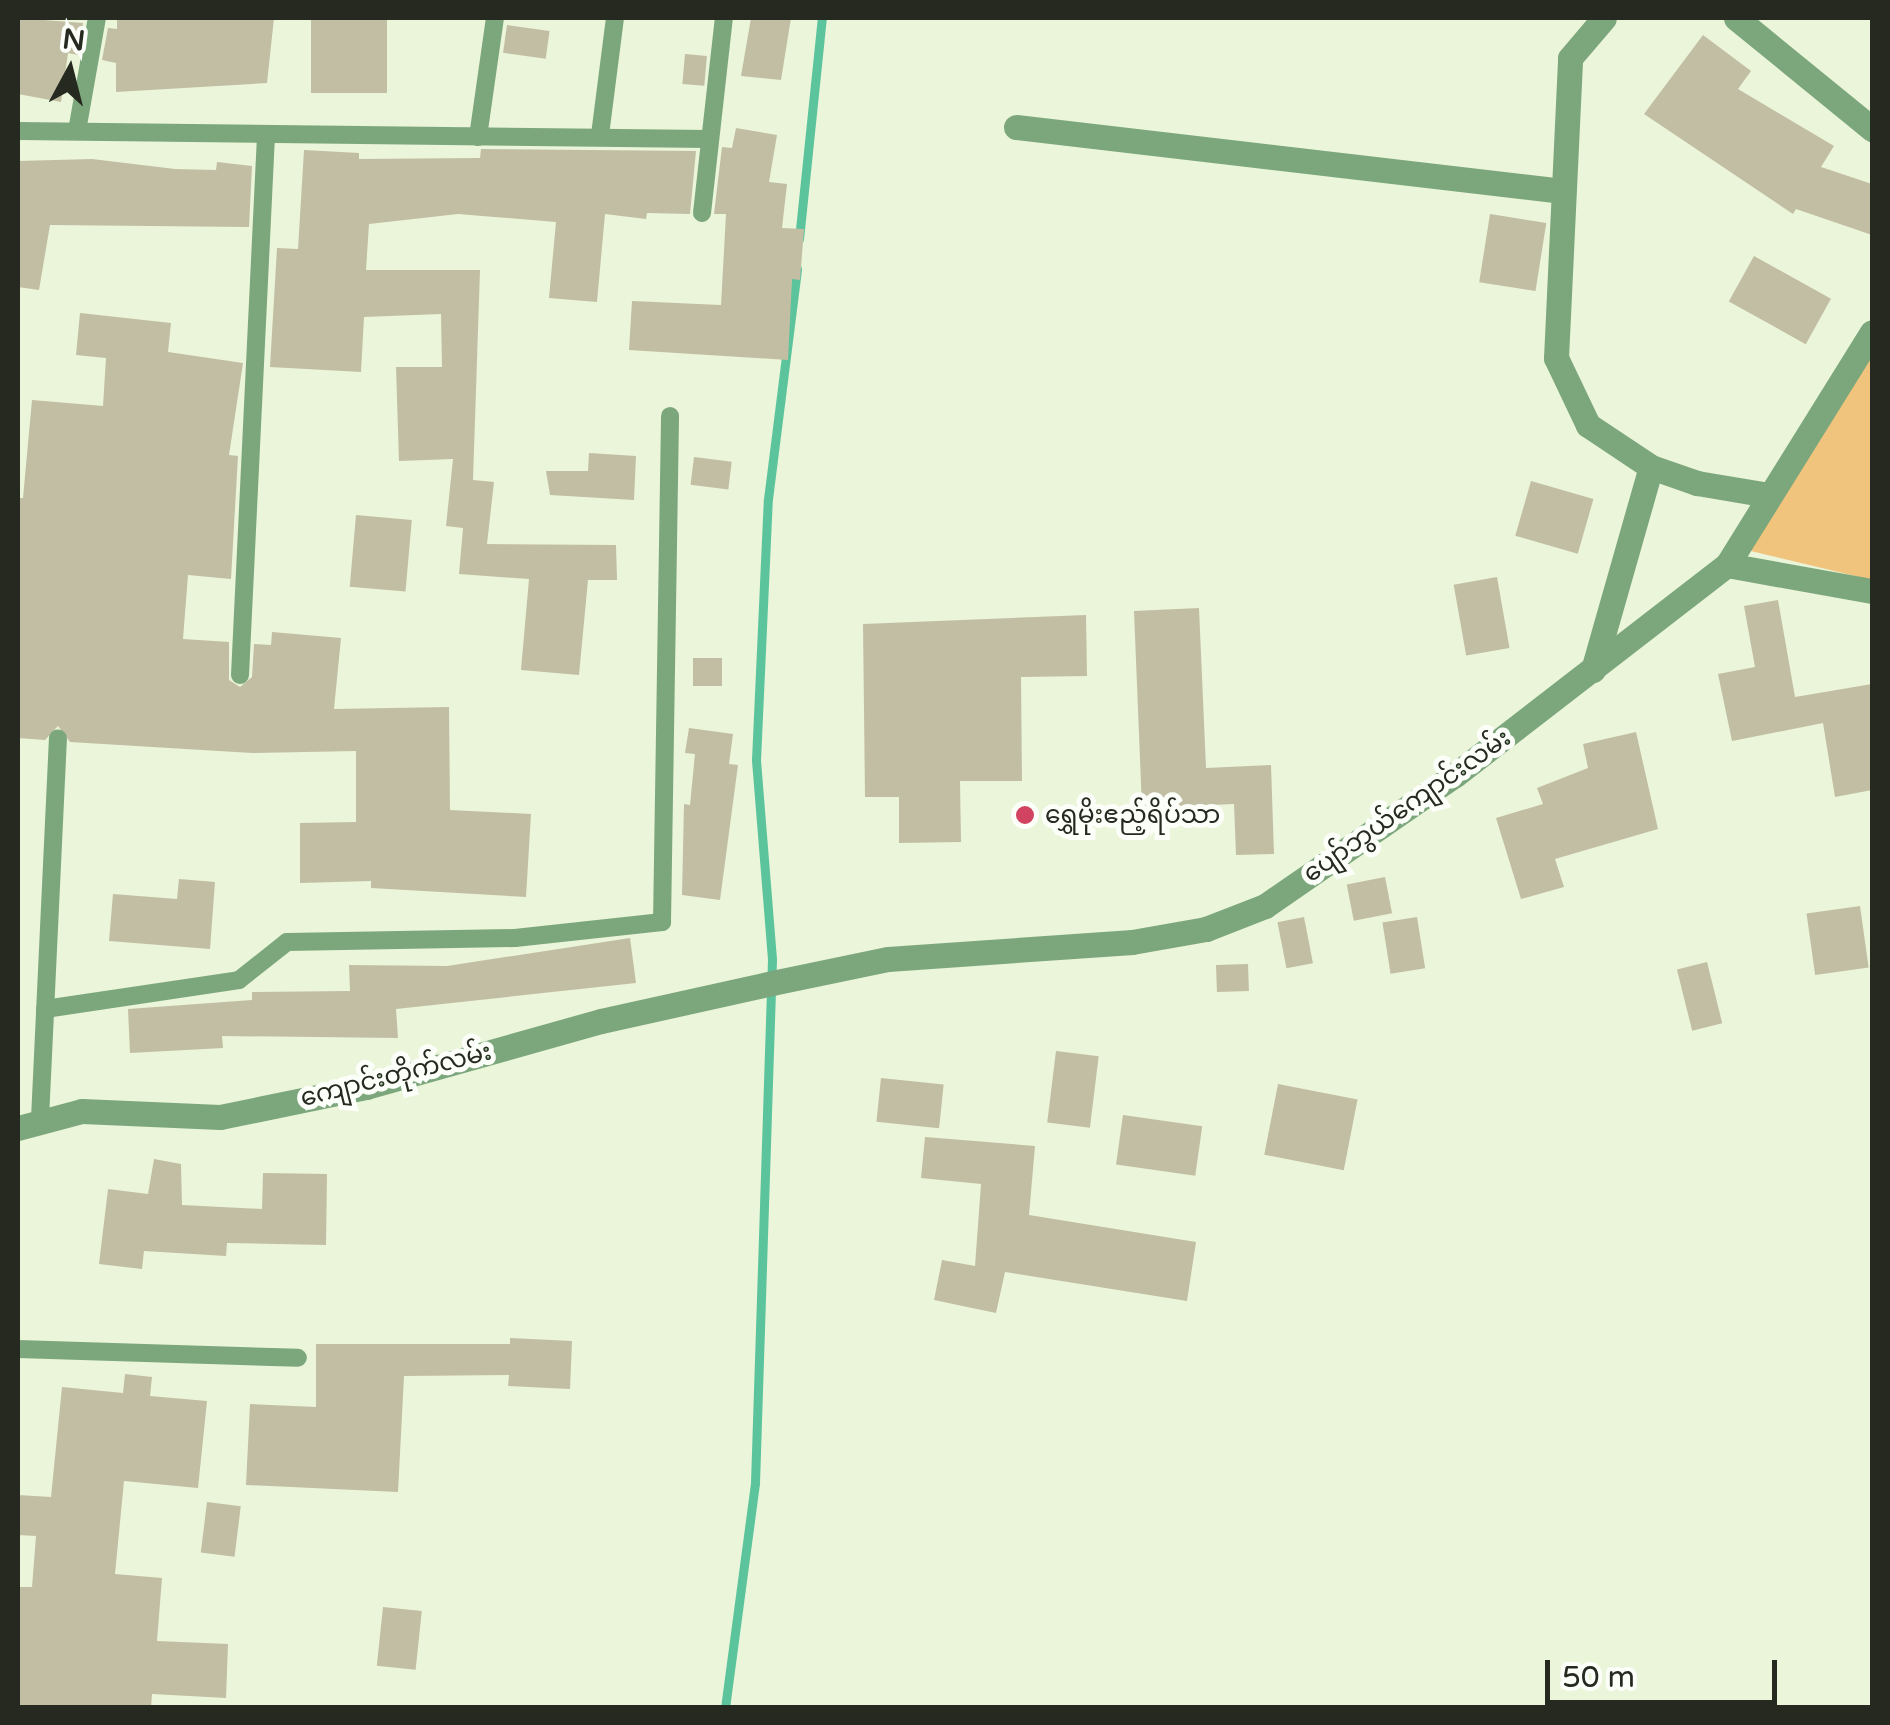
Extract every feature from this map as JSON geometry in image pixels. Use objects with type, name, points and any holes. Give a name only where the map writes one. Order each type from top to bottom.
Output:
[{"type":"street","points":[[1604,18],[1570,58],[1556,358],[1588,425],[1650,466],[1698,483],[1770,495]]},
{"type":"street","points":[[1736,18],[1872,129]]},
{"type":"street","points":[[1016,126],[1562,191]]},
{"type":"street","name":"ပျော်ဘွယ်ကျောင်းလမ်း","points":[[772,983],[888,959],[1062,949],[1206,929],[1265,906],[1593,670],[1727,564],[1872,332]]},
{"type":"street","points":[[1593,670],[1650,466]]},
{"type":"street","points":[[1727,564],[1872,591]]},
{"type":"street","name":"ကျောင်းတိုက်လမ်း","points":[[29,1124],[82,1111],[220,1117],[366,1087],[601,1021],[772,983]]},
{"type":"lane","points":[[76,132],[97,18]]},
{"type":"lane","points":[[478,137],[495,18]]},
{"type":"lane","points":[[600,135],[615,18]]},
{"type":"lane","points":[[702,213],[724,18]]},
{"type":"lane","points":[[18,131],[266,136],[600,135],[709,140]]},
{"type":"lane","points":[[240,674],[266,136]]},
{"type":"lane","points":[[45,1008],[239,980],[286,942],[515,938],[662,922],[670,416]]},
{"type":"lane","points":[[29,1124],[45,1008],[58,738]]},
{"type":"lane","points":[[18,1349],[298,1358]]},
{"type":"shaded area","points":[[1872,355],[1872,580],[1751,551],[1748,535]]},
{"type":"building","points":[[18,18],[83,23],[78,55],[68,53],[61,102],[18,94]]},
{"type":"building","points":[[117,18],[274,18],[267,83],[116,92],[116,63],[102,60],[108,28],[117,29]]},
{"type":"building","points":[[311,18],[387,18],[387,93],[311,93]]},
{"type":"building","points":[[751,18],[791,18],[781,80],[741,76]]},
{"type":"building","points":[[507,25],[550,31],[546,59],[503,53]]},
{"type":"building","points":[[1703,35],[1751,71],[1738,89],[1834,146],[1821,167],[1872,184],[1872,235],[1796,209],[1793,214],[1644,114]]},
{"type":"building","points":[[685,54],[707,56],[704,86],[682,84]]},
{"type":"building","points":[[736,128],[777,135],[769,182],[787,184],[782,228],[804,229],[800,280],[792,279],[788,360],[629,350],[632,301],[721,305],[726,214],[714,214],[722,147],[732,148]]},
{"type":"building","points":[[481,149],[696,151],[690,214],[647,213],[646,219],[605,214],[597,302],[549,298],[556,222],[458,214],[369,224],[366,270],[480,270],[473,480],[494,482],[487,544],[616,545],[617,580],[588,580],[579,675],[521,670],[529,579],[459,574],[463,528],[446,526],[453,459],[399,461],[396,367],[442,367],[441,314],[364,317],[361,372],[270,367],[277,248],[298,249],[304,150],[359,153],[359,159],[480,158]]},
{"type":"building","points":[[92,159],[175,169],[216,170],[217,162],[252,166],[249,227],[50,225],[39,290],[18,287],[18,161]]},
{"type":"building","points":[[1490,214],[1546,223],[1536,291],[1479,282]]},
{"type":"building","points":[[1754,256],[1831,299],[1806,344],[1729,301]]},
{"type":"building","points":[[80,313],[171,323],[168,352],[243,363],[229,455],[238,456],[231,579],[188,575],[183,639],[229,642],[229,680],[240,687],[252,677],[254,644],[271,645],[272,632],[341,638],[334,709],[449,707],[450,810],[531,814],[526,897],[371,888],[371,881],[300,883],[300,823],[356,822],[356,751],[252,753],[70,742],[58,726],[45,740],[18,738],[18,498],[23,498],[32,400],[103,406],[106,358],[76,355]]},
{"type":"building","points":[[589,453],[636,456],[634,500],[550,495],[546,471],[588,471]]},
{"type":"building","points":[[694,457],[732,462],[728,489],[691,485]]},
{"type":"building","points":[[1531,481],[1593,499],[1578,554],[1515,536]]},
{"type":"building","points":[[356,515],[412,520],[406,592],[350,587]]},
{"type":"building","points":[[1497,577],[1510,648],[1466,656],[1454,585]]},
{"type":"building","points":[[1778,600],[1795,697],[1872,684],[1872,790],[1835,797],[1823,723],[1732,741],[1718,674],[1755,667],[1744,606]]},
{"type":"building","points":[[1199,608],[1206,768],[1271,765],[1274,854],[1236,855],[1234,804],[1142,808],[1134,611]]},
{"type":"building","points":[[1086,615],[1087,676],[1021,677],[1022,781],[960,781],[961,842],[899,843],[899,797],[865,797],[863,624]]},
{"type":"building","points":[[693,658],[722,658],[722,686],[693,686]]},
{"type":"building","points":[[689,728],[733,734],[729,764],[738,765],[720,900],[682,895],[684,804],[690,805],[695,754],[685,753]]},
{"type":"building","points":[[1636,732],[1658,829],[1555,859],[1564,887],[1521,899],[1496,818],[1543,804],[1537,788],[1588,768],[1583,744]]},
{"type":"building","points":[[1385,877],[1392,913],[1354,921],[1347,884]]},
{"type":"building","points":[[179,879],[215,882],[210,949],[109,941],[113,894],[177,899]]},
{"type":"building","points":[[1860,906],[1869,967],[1815,975],[1807,914]]},
{"type":"building","points":[[1304,917],[1313,963],[1286,968],[1277,922]]},
{"type":"building","points":[[1417,917],[1425,968],[1391,974],[1382,922]]},
{"type":"building","points":[[630,938],[636,983],[396,1009],[398,1038],[222,1036],[223,1048],[130,1053],[128,1009],[252,1000],[252,992],[350,991],[349,965],[447,966]]},
{"type":"building","points":[[1707,962],[1722,1023],[1692,1031],[1677,969]]},
{"type":"building","points":[[1248,964],[1249,991],[1217,992],[1216,965]]},
{"type":"building","points":[[1056,1051],[1099,1056],[1090,1128],[1047,1122]]},
{"type":"building","points":[[881,1078],[944,1085],[939,1128],[876,1122]]},
{"type":"building","points":[[1278,1084],[1358,1099],[1344,1170],[1264,1155]]},
{"type":"building","points":[[1123,1115],[1202,1126],[1195,1176],[1116,1165]]},
{"type":"building","points":[[925,1137],[1035,1146],[1029,1215],[1196,1242],[1187,1301],[1005,1272],[996,1313],[934,1300],[942,1260],[975,1266],[981,1184],[921,1178]]},
{"type":"building","points":[[154,1159],[181,1164],[182,1205],[262,1209],[263,1173],[327,1174],[326,1245],[227,1243],[226,1256],[144,1251],[142,1269],[99,1264],[108,1189],[148,1194]]},
{"type":"building","points":[[510,1338],[572,1341],[570,1389],[508,1386],[509,1375],[404,1376],[398,1492],[246,1485],[250,1404],[316,1407],[316,1344],[510,1344]]},
{"type":"building","points":[[125,1374],[152,1377],[150,1396],[207,1401],[198,1488],[124,1481],[115,1574],[162,1578],[157,1641],[228,1644],[226,1698],[152,1694],[151,1708],[18,1708],[18,1587],[32,1587],[36,1536],[18,1535],[18,1495],[51,1497],[62,1387],[123,1393]]},
{"type":"building","points":[[207,1502],[241,1506],[235,1557],[201,1553]]},
{"type":"building","points":[[383,1607],[422,1611],[416,1670],[377,1666]]},
{"type":"waterway","points":[[799,239],[822,18]]},
{"type":"waterway","points":[[725,1708],[755,1483],[772,959],[756,760],[768,499],[797,269]]},
{"type":"place","name":"ရွှေမိုးဧည့်ရိပ်သာ","points":[[1025,815]]}]
